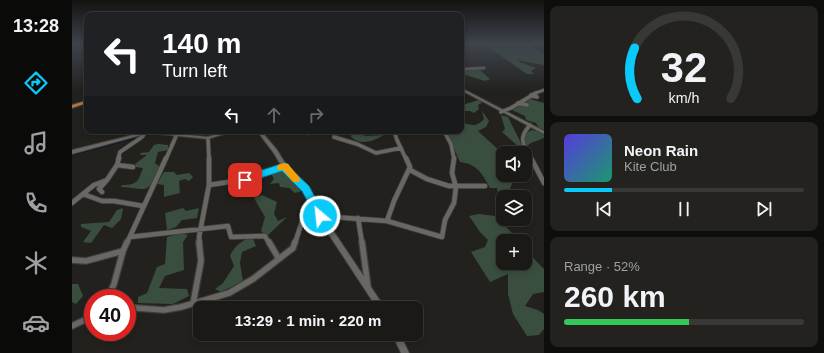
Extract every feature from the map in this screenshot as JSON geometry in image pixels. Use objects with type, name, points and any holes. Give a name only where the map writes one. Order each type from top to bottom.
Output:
[{"type":"main road","points":[[72,107],[84,103]]},
{"type":"street","points":[[464,70],[484,68]]},
{"type":"street","points":[[500,112],[531,95],[544,90]]},
{"type":"street","points":[[464,91],[500,112],[544,133]]},
{"type":"street","points":[[531,95],[537,97]]},
{"type":"street","points":[[518,103],[527,105]]},
{"type":"street","points":[[530,125],[523,133],[522,140],[544,183]]},
{"type":"street","points":[[72,152],[139,134]]},
{"type":"street","points":[[102,192],[99,189],[117,165],[120,152],[144,134]]},
{"type":"street","points":[[112,289],[123,251],[177,134],[208,138],[221,134]]},
{"type":"street","points":[[261,134],[275,151],[288,172],[306,188],[320,216],[376,301]]},
{"type":"street","points":[[388,221],[394,201],[410,170],[406,156],[396,141],[395,134]]},
{"type":"street","points":[[320,216],[388,221],[442,237],[445,220],[454,203],[456,187],[452,173],[454,160],[452,144],[446,134]]},
{"type":"street","points":[[194,301],[201,256],[199,237],[209,185],[208,138]]},
{"type":"street","points":[[334,138],[357,144],[376,153],[401,148]]},
{"type":"street","points":[[117,165],[133,167]]},
{"type":"street","points":[[209,185],[242,180],[284,166]]},
{"type":"street","points":[[410,170],[431,180],[456,187],[477,185],[485,186]]},
{"type":"street","points":[[72,203],[94,185],[107,180]]},
{"type":"street","points":[[82,194],[102,201],[114,200],[143,206]]},
{"type":"street","points":[[203,301],[229,293],[253,279],[279,259],[294,245],[310,197]]},
{"type":"street","points":[[358,218],[368,288]]},
{"type":"street","points":[[130,237],[226,226],[229,227],[232,237],[263,235],[279,259]]},
{"type":"street","points":[[72,260],[86,261],[123,251]]},
{"type":"street","points":[[136,308],[164,310],[193,304]]},
{"type":"street","points":[[72,326],[84,320]]},
{"type":"street","points":[[399,341],[405,353]]},
{"type":"green space","points":[[506,59],[544,59],[544,65],[517,60],[536,68],[531,71],[534,74],[527,74]]},
{"type":"green space","points":[[480,70],[490,79],[485,81],[464,74],[464,71]]},
{"type":"green space","points":[[530,99],[544,103],[544,138],[527,146],[522,141],[524,134],[532,130],[536,131],[539,128],[536,123],[526,120],[525,116],[512,110]]},
{"type":"green space","points":[[479,100],[483,102],[478,105],[479,109],[474,113],[464,111],[464,104]]},
{"type":"green space","points":[[482,111],[489,121],[486,127],[478,131],[496,148],[496,182],[511,182],[512,184],[509,190],[497,190],[497,188],[490,188],[475,167],[460,162],[447,134],[464,134],[464,124],[478,124],[484,119]]},
{"type":"green space","points":[[501,115],[508,117],[522,146],[518,146],[502,132],[505,129]]},
{"type":"green space","points":[[352,134],[366,136],[384,135],[368,142],[355,140],[351,137]]},
{"type":"green space","points":[[154,145],[168,145],[168,150],[158,152],[155,163],[160,167],[150,186],[143,189],[121,187],[122,185],[131,184],[137,181],[143,168],[136,167],[135,164],[147,155],[141,155],[140,153],[149,152]]},
{"type":"green space","points":[[282,169],[305,190],[295,193],[289,188],[280,187],[279,183],[270,184],[274,179],[271,173]]},
{"type":"green space","points":[[164,172],[174,172],[177,175],[189,173],[193,177],[189,181],[185,179],[179,181],[180,193],[164,197],[164,185],[157,184]]},
{"type":"green space","points":[[262,195],[277,202],[274,214],[278,221],[287,217],[267,236],[261,231],[265,217],[254,198]]},
{"type":"green space","points":[[123,208],[121,219],[112,228],[104,225],[91,243],[83,242],[91,231],[81,227],[81,224],[109,222],[117,210]]},
{"type":"green space","points":[[183,208],[186,211],[199,208],[197,218],[182,220],[176,227],[167,230],[165,213]]},
{"type":"green space","points":[[479,214],[495,216],[496,226],[505,226],[513,234],[496,234],[496,270],[532,270],[532,256],[544,269],[544,292],[533,294],[525,306],[538,310],[544,314],[544,329],[539,335],[527,336],[513,314],[508,294],[508,274],[490,282],[471,252],[485,247],[488,240],[480,232],[469,216]]},
{"type":"green space","points":[[181,233],[188,235],[183,242],[184,270],[165,276],[159,288],[187,289],[189,296],[173,304],[138,303],[138,297],[147,293],[157,267],[165,264],[167,237]]},
{"type":"green space","points":[[252,236],[256,246],[242,252],[240,263],[243,281],[221,292],[215,289],[223,283],[234,266],[230,256],[236,246]]},
{"type":"green space","points":[[72,284],[78,284],[83,296],[76,304],[72,302]]},
{"type":"waterway","points":[[72,154],[135,137]]},
{"type":"slow traffic","points":[[281,167],[284,166],[296,180]]},
{"type":"route","points":[[245,180],[284,166],[297,181],[306,188],[320,216]]}]
